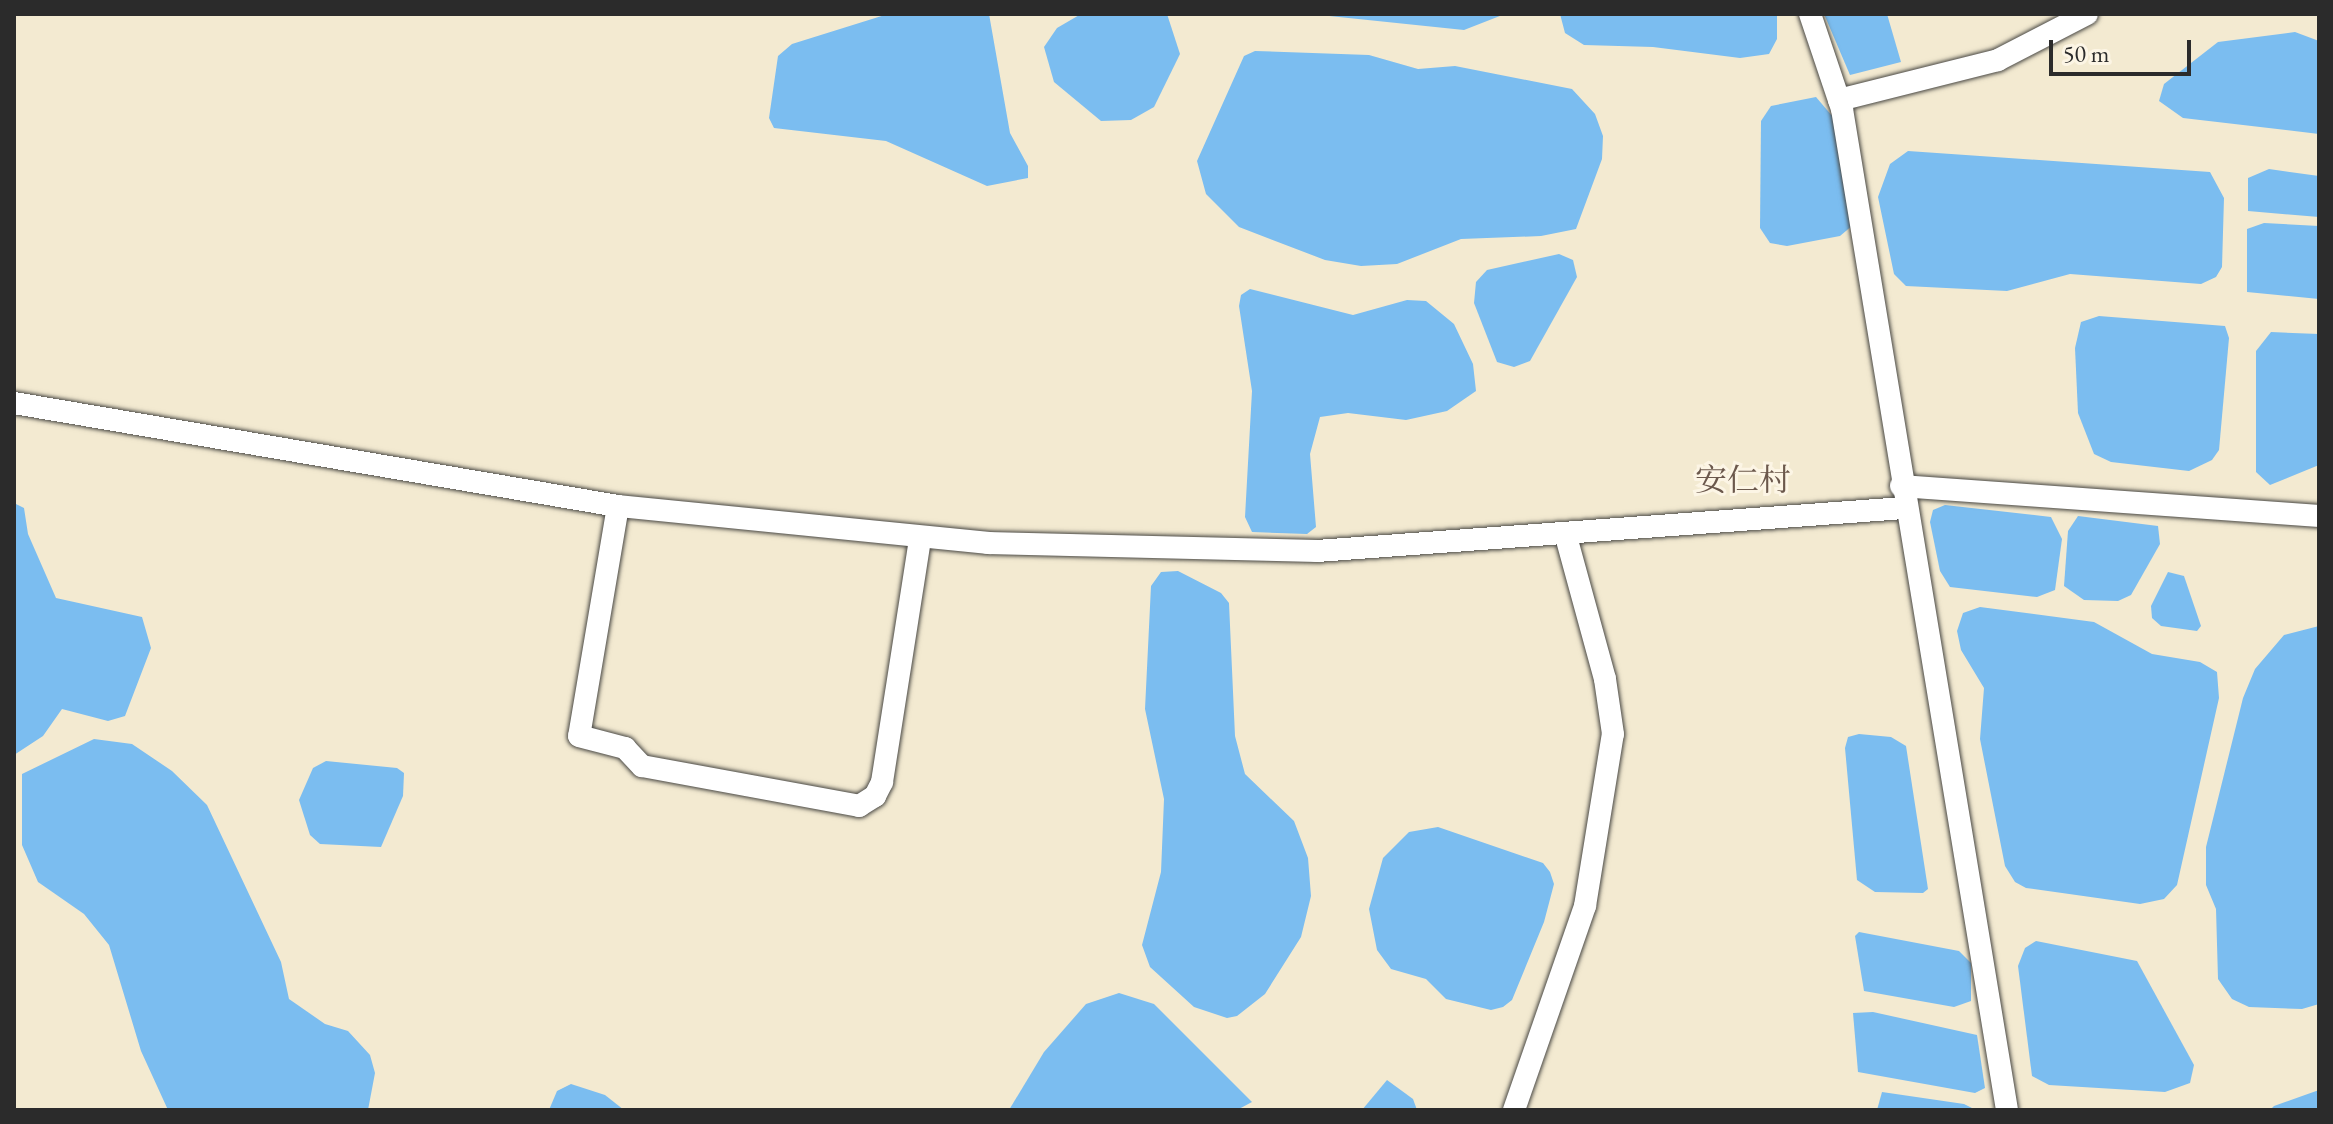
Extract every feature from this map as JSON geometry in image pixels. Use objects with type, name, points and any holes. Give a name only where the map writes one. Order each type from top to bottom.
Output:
[{"type":"street","points":[[1810,14],[1839,100],[2007,1110]]},
{"type":"street","points":[[1839,100],[1998,60],[2087,14]]},
{"type":"street","points":[[14,403],[618,506],[920,538],[1267,552],[1565,533],[1903,497],[2319,516]]},
{"type":"street","points":[[618,506],[579,736],[625,748],[642,766],[859,806],[875,796],[882,782],[920,538]]},
{"type":"street","points":[[1514,1110],[1585,906],[1613,734],[1605,679],[1565,533]]},
{"type":"water","points":[[888,14],[989,14],[1010,133],[1028,166],[1028,178],[987,186],[886,141],[774,128],[769,118],[778,56],[792,44]]},
{"type":"water","points":[[1081,14],[1167,14],[1180,54],[1154,107],[1131,120],[1101,121],[1054,82],[1044,47],[1057,28]]},
{"type":"water","points":[[1310,14],[1505,14],[1464,30]]},
{"type":"water","points":[[1560,14],[1777,14],[1777,39],[1769,54],[1740,58],[1653,47],[1584,45],[1565,33]]},
{"type":"water","points":[[1824,14],[1887,14],[1901,62],[1850,75]]},
{"type":"water","points":[[2295,32],[2319,41],[2319,134],[2183,118],[2159,101],[2164,84],[2218,42]]},
{"type":"water","points":[[1255,51],[1369,55],[1418,69],[1455,66],[1572,89],[1595,114],[1603,136],[1602,159],[1576,229],[1541,236],[1461,239],[1397,264],[1361,266],[1325,260],[1239,227],[1206,194],[1197,161],[1244,56]]},
{"type":"water","points":[[1816,97],[1833,117],[1853,225],[1840,236],[1787,246],[1770,243],[1760,228],[1761,121],[1771,106]]},
{"type":"water","points":[[1908,151],[2210,172],[2224,198],[2222,267],[2216,277],[2201,284],[2070,274],[2007,291],[1906,286],[1894,274],[1878,197],[1890,164]]},
{"type":"water","points":[[2269,169],[2319,176],[2319,217],[2248,211],[2248,178]]},
{"type":"water","points":[[2264,223],[2319,226],[2319,299],[2247,292],[2247,229]]},
{"type":"water","points":[[1559,254],[1573,260],[1577,277],[1530,361],[1514,367],[1497,362],[1474,303],[1476,282],[1487,270]]},
{"type":"water","points":[[1250,289],[1353,315],[1407,300],[1426,301],[1454,324],[1473,364],[1476,391],[1447,411],[1406,420],[1348,413],[1320,417],[1310,454],[1316,527],[1307,534],[1252,532],[1245,517],[1252,391],[1239,306],[1241,295]]},
{"type":"water","points":[[2099,316],[2225,326],[2229,338],[2219,450],[2212,460],[2189,471],[2111,462],[2094,454],[2078,413],[2075,348],[2081,322]]},
{"type":"water","points":[[2271,332],[2319,334],[2319,465],[2270,485],[2256,472],[2256,351]]},
{"type":"water","points":[[14,503],[24,508],[28,534],[56,598],[142,617],[151,648],[125,716],[108,721],[62,709],[43,736],[14,755]]},
{"type":"water","points":[[1945,505],[2051,517],[2062,539],[2055,590],[2037,597],[1950,587],[1940,571],[1930,522],[1933,510]]},
{"type":"water","points":[[2078,516],[2158,526],[2160,544],[2131,595],[2118,601],[2084,600],[2064,586],[2068,531]]},
{"type":"water","points":[[1178,571],[1221,593],[1229,603],[1235,736],[1245,774],[1294,821],[1308,858],[1311,896],[1301,937],[1265,994],[1237,1016],[1227,1018],[1194,1007],[1150,967],[1142,945],[1161,872],[1164,799],[1145,709],[1151,586],[1161,572]]},
{"type":"water","points":[[2168,572],[2184,576],[2201,626],[2197,631],[2161,626],[2152,618],[2151,606]]},
{"type":"water","points":[[1980,607],[2094,622],[2152,654],[2200,662],[2217,672],[2219,698],[2177,885],[2164,899],[2140,904],[2026,888],[2015,882],[2005,866],[1980,739],[1984,688],[1961,650],[1957,631],[1963,613]]},
{"type":"water","points":[[2319,626],[2319,1004],[2302,1009],[2249,1007],[2232,999],[2218,979],[2216,909],[2206,885],[2206,847],[2243,698],[2255,669],[2284,635]]},
{"type":"water","points":[[1859,734],[1891,737],[1906,746],[1928,889],[1923,893],[1875,892],[1857,880],[1845,748],[1848,737]]},
{"type":"water","points":[[94,739],[132,744],[172,771],[207,805],[281,962],[289,999],[325,1024],[348,1031],[370,1055],[375,1073],[368,1110],[168,1110],[141,1051],[109,945],[84,914],[38,882],[22,845],[22,774]]},
{"type":"water","points":[[326,761],[397,768],[404,773],[403,796],[381,847],[320,844],[310,835],[299,800],[313,768]]},
{"type":"water","points":[[1438,827],[1543,863],[1550,872],[1554,884],[1544,922],[1512,1000],[1503,1007],[1491,1010],[1446,999],[1426,979],[1391,969],[1377,950],[1369,909],[1383,858],[1409,832]]},
{"type":"water","points":[[1859,932],[1959,951],[1971,963],[1971,1001],[1954,1007],[1864,991],[1855,936]]},
{"type":"water","points":[[2036,941],[2137,961],[2194,1065],[2190,1083],[2165,1092],[2049,1085],[2032,1076],[2018,966],[2025,948]]},
{"type":"water","points":[[1119,993],[1154,1004],[1252,1102],[1237,1110],[1009,1110],[1044,1052],[1086,1004]]},
{"type":"water","points":[[1873,1012],[1977,1035],[1985,1088],[1975,1093],[1858,1072],[1853,1013]]},
{"type":"water","points":[[1387,1080],[1413,1099],[1417,1110],[1362,1110]]},
{"type":"water","points":[[571,1084],[605,1095],[624,1110],[549,1110],[557,1091]]},
{"type":"water","points":[[2319,1090],[2319,1110],[2270,1110],[2274,1106]]},
{"type":"water","points":[[1882,1092],[1964,1104],[1976,1110],[1877,1110]]},
{"type":"district","name":"安仁村","points":[[1743,480]]}]
